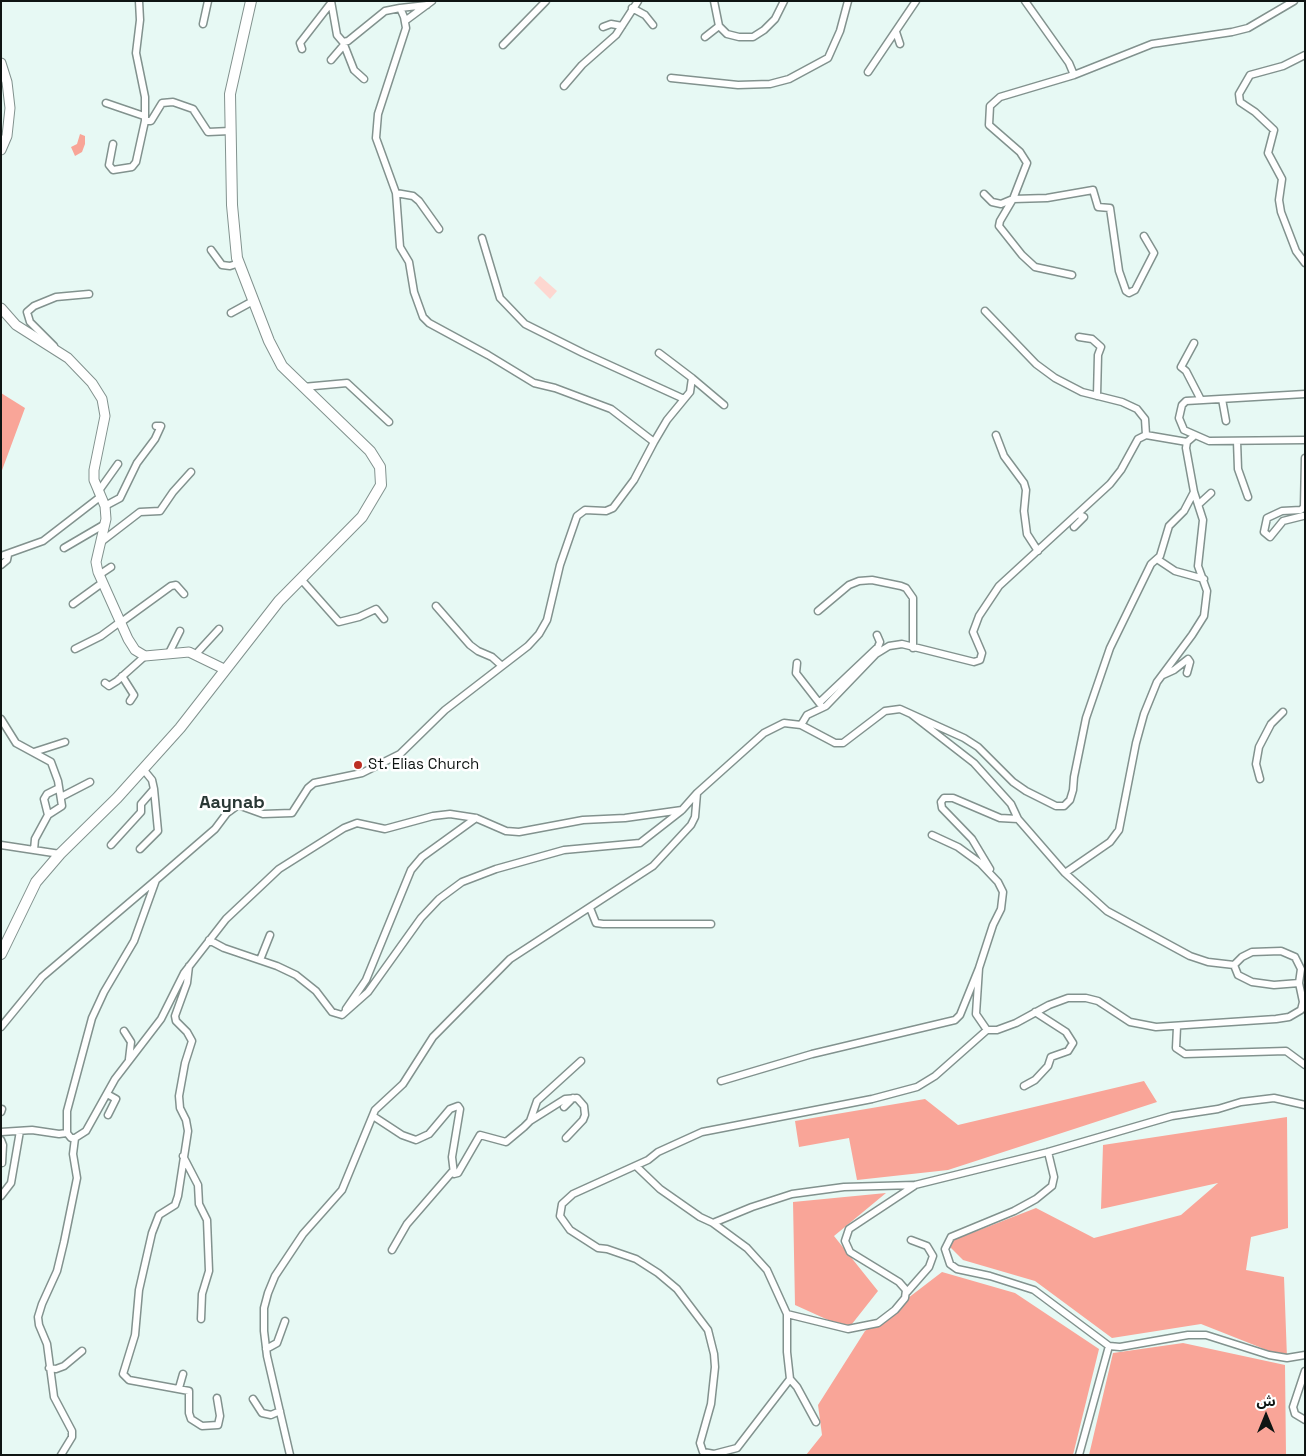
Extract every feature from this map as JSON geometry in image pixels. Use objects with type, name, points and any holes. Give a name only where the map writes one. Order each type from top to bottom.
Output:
[{"type":"main road","points":[[1,954],[32,889],[60,854],[180,728],[268,614],[300,578],[362,517],[382,486],[382,475],[377,460],[370,451],[286,371],[274,352],[239,263],[233,236],[230,132],[231,87],[250,2]]},
{"type":"street","points":[[112,144],[109,166],[113,170],[132,167],[136,162],[145,118],[146,97],[136,53],[140,20],[139,1]]},
{"type":"street","points":[[203,24],[208,1]]},
{"type":"street","points":[[503,45],[546,1]]},
{"type":"street","points":[[564,86],[582,65],[616,35],[638,1]]},
{"type":"street","points":[[714,1],[719,26],[727,34],[739,38],[754,37],[775,19],[784,1]]},
{"type":"street","points":[[671,78],[738,85],[770,84],[788,79],[828,58],[840,31],[848,1]]},
{"type":"street","points":[[868,72],[916,1]]},
{"type":"street","points":[[1025,1],[1069,63],[1074,76]]},
{"type":"street","points":[[1072,275],[1035,267],[1016,248],[1000,226],[1000,221],[1014,199],[1027,163],[1020,152],[990,125],[990,106],[1000,97],[1074,76],[1152,44],[1248,28],[1294,1]]},
{"type":"street","points":[[331,2],[337,36],[343,44],[358,76],[364,80]]},
{"type":"street","points":[[302,49],[300,43],[331,2]]},
{"type":"street","points":[[331,60],[343,44],[385,11],[430,3]]},
{"type":"street","points":[[405,22],[430,3]]},
{"type":"street","points":[[400,8],[406,28],[378,114],[376,138],[396,193],[400,247],[409,262],[414,292],[423,317],[428,323],[534,384],[555,388],[611,410],[654,442]]},
{"type":"street","points":[[632,8],[645,15],[652,25]]},
{"type":"street","points":[[603,28],[611,24],[622,26]]},
{"type":"street","points":[[705,37],[719,26]]},
{"type":"street","points":[[896,32],[900,44]]},
{"type":"street","points":[[1305,55],[1283,66],[1250,76],[1239,94],[1240,102],[1255,112],[1274,130],[1268,153],[1282,179],[1279,200],[1281,212],[1296,251],[1305,263]]},
{"type":"street","points":[[1,63],[7,82],[10,108],[7,136],[1,150]]},
{"type":"street","points":[[106,103],[151,121],[162,104],[173,102],[193,109],[208,132],[230,132]]},
{"type":"street","points":[[984,194],[992,202],[1001,204],[1014,199],[1047,198],[1093,190],[1098,207],[1110,208],[1120,271],[1126,291],[1130,293],[1135,290],[1154,253],[1144,236]]},
{"type":"street","points":[[396,193],[412,196],[419,202],[439,229]]},
{"type":"street","points":[[482,238],[500,298],[525,324],[684,399]]},
{"type":"street","points":[[211,250],[222,265],[230,266],[239,263]]},
{"type":"street","points":[[89,294],[56,297],[34,306],[27,312],[30,322],[92,383],[102,399],[105,416],[104,427],[94,470],[94,480],[105,506],[105,524],[96,562],[100,579],[120,623],[136,650],[145,656]]},
{"type":"street","points":[[231,313],[253,301]]},
{"type":"street","points":[[1,308],[16,325],[61,352]]},
{"type":"street","points":[[985,311],[1044,371],[1069,386],[1122,402],[1138,409],[1145,419],[1146,435]]},
{"type":"street","points":[[1079,337],[1092,339],[1101,347],[1098,355],[1097,396]]},
{"type":"street","points":[[1194,343],[1181,367],[1186,371],[1201,400]]},
{"type":"street","points":[[659,353],[724,405]]},
{"type":"street","points":[[1,1027],[42,977],[215,829],[227,814],[238,806],[263,814],[292,813],[308,788],[314,783],[362,774],[400,754],[441,713],[528,646],[543,628],[550,611],[560,565],[578,516],[585,510],[606,511],[613,508],[634,480],[667,420],[690,392],[692,378]]},
{"type":"street","points":[[302,387],[347,383],[389,422]]},
{"type":"street","points":[[1305,394],[1186,401],[1180,411],[1181,424],[1184,430],[1209,441],[1305,440]]},
{"type":"street","points":[[1222,399],[1226,421]]},
{"type":"street","points":[[105,506],[120,498],[137,463],[161,426],[156,426]]},
{"type":"street","points":[[996,435],[1004,456],[1024,483],[1026,490],[1024,511],[1026,534],[1038,551]]},
{"type":"street","points":[[801,725],[807,715],[826,706],[884,648],[896,644],[974,662],[980,660],[982,653],[973,632],[979,616],[999,586],[1110,484],[1121,470],[1138,439],[1146,435],[1188,442]]},
{"type":"street","points":[[1066,873],[1110,842],[1119,830],[1140,727],[1161,676],[1204,616],[1207,591],[1198,566],[1203,530],[1199,504],[1194,492],[1187,455],[1188,442],[1194,436]]},
{"type":"street","points":[[1237,441],[1238,469],[1248,497]]},
{"type":"street","points":[[1304,516],[1283,521],[1270,537],[1264,532],[1267,518],[1282,511],[1301,510],[1304,507],[1305,458]]},
{"type":"street","points":[[1,565],[7,560],[4,556],[43,541],[99,494],[118,464]]},
{"type":"street","points":[[101,542],[140,512],[160,511],[191,472]]},
{"type":"street","points":[[342,1015],[368,992],[421,918],[439,899],[462,882],[496,869],[573,848],[626,846],[640,843],[682,810],[697,793],[764,733],[784,723],[801,725],[835,743],[843,743],[885,711],[900,709],[964,738],[978,747],[1013,782],[1026,791],[1056,806],[1064,806],[1070,800],[1073,790],[1082,736],[1098,681],[1150,564],[1157,559],[1163,548],[1168,526],[1184,511],[1194,492]]},
{"type":"street","points":[[1199,504],[1211,493]]},
{"type":"street","points":[[1074,527],[1084,517],[1078,514]]},
{"type":"street","points":[[64,548],[105,524]]},
{"type":"street","points":[[1157,559],[1175,571],[1204,580]]},
{"type":"street","points":[[74,604],[111,567]]},
{"type":"street","points":[[300,578],[339,622],[359,618],[376,609],[384,619]]},
{"type":"street","points":[[818,611],[849,585],[859,581],[872,580],[901,586],[906,588],[913,598],[913,648]]},
{"type":"street","points":[[75,649],[101,636],[171,586],[176,585],[184,594]]},
{"type":"street","points":[[436,606],[470,645],[492,657],[502,666]]},
{"type":"street","points":[[196,654],[219,629]]},
{"type":"street","points":[[169,653],[180,631]]},
{"type":"street","points":[[818,710],[820,702],[878,647],[880,642],[876,635]]},
{"type":"street","points":[[105,684],[109,686],[145,656],[181,652],[196,654],[224,669]]},
{"type":"street","points":[[1161,676],[1174,670],[1188,659],[1190,662],[1187,673]]},
{"type":"street","points":[[797,664],[796,673],[799,678],[820,702]]},
{"type":"street","points":[[122,676],[134,695],[130,701]]},
{"type":"street","points":[[1260,779],[1256,764],[1259,747],[1271,724],[1283,712]]},
{"type":"street","points":[[910,713],[974,764],[1011,804],[1018,819],[1066,873],[1107,911],[1186,954],[1208,962],[1234,965]]},
{"type":"street","points":[[1,719],[16,743],[51,762],[56,772],[62,806],[48,815],[35,839],[34,850]]},
{"type":"street","points":[[32,752],[41,751],[65,742]]},
{"type":"street","points":[[140,849],[158,831],[152,780],[143,769]]},
{"type":"street","points":[[61,797],[90,782]]},
{"type":"street","points":[[48,815],[44,799],[47,794],[59,788]]},
{"type":"street","points":[[111,846],[141,812],[141,804],[154,789]]},
{"type":"street","points":[[290,1455],[266,1349],[263,1316],[271,1285],[307,1228],[342,1190],[378,1106],[403,1084],[433,1036],[510,960],[648,870],[675,844],[695,817],[697,793]]},
{"type":"street","points":[[721,1081],[812,1054],[955,1020],[960,1014],[979,968],[1004,900],[998,882],[972,839],[942,808],[942,802],[944,798],[953,798],[1000,818],[1018,819]]},
{"type":"street","points":[[75,1138],[86,1131],[129,1059],[161,1019],[188,966],[229,916],[279,869],[350,825],[357,823],[385,829],[440,815],[476,818],[512,832],[583,820],[625,818],[682,810]]},
{"type":"street","points":[[342,1015],[366,980],[411,870],[422,857],[476,818]]},
{"type":"street","points":[[932,835],[969,854],[998,882]]},
{"type":"street","points":[[1,845],[60,854]]},
{"type":"street","points":[[67,1133],[69,1099],[92,1018],[101,997],[134,941],[156,880]]},
{"type":"street","points":[[590,908],[596,923],[603,924],[711,924]]},
{"type":"street","points":[[260,960],[270,935]]},
{"type":"street","points":[[209,940],[224,948],[285,969],[301,978],[316,991],[332,1012],[342,1015]]},
{"type":"street","points":[[790,1379],[737,1448],[714,1454],[703,1452],[700,1443],[711,1404],[715,1367],[708,1330],[677,1289],[667,1280],[636,1259],[607,1248],[598,1248],[570,1230],[560,1216],[562,1204],[568,1198],[636,1166],[664,1149],[702,1132],[872,1099],[917,1088],[935,1076],[987,1030],[1007,1026],[1068,998],[1086,998],[1098,1002],[1130,1022],[1156,1027],[1289,1018],[1301,1010],[1303,1002],[1299,983],[1300,963],[1295,956],[1280,951],[1252,952],[1242,957],[1234,965]]},
{"type":"street","points":[[1234,965],[1238,974],[1252,982],[1274,985],[1299,983]]},
{"type":"street","points":[[188,966],[188,983],[175,1016],[176,1021],[187,1032],[192,1041],[185,1063],[179,1096],[180,1108],[188,1126],[177,1200],[171,1208],[159,1215],[152,1233],[139,1290],[135,1335],[123,1374],[129,1380],[189,1391],[189,1413],[191,1419],[202,1426],[218,1424],[220,1416],[217,1398]]},
{"type":"street","points":[[979,968],[976,1014],[987,1030]]},
{"type":"street","points":[[1024,1086],[1035,1080],[1048,1066],[1051,1057],[1068,1051],[1073,1043],[1066,1032],[1035,1012]]},
{"type":"street","points":[[1177,1027],[1176,1048],[1185,1054],[1286,1051],[1305,1065]]},
{"type":"street","points":[[124,1031],[131,1042],[129,1059]]},
{"type":"street","points":[[530,1122],[537,1101],[581,1061]]},
{"type":"street","points":[[107,1094],[116,1099],[108,1115]]},
{"type":"street","points":[[452,1172],[454,1174],[458,1173],[480,1135],[506,1142],[530,1122],[565,1099],[574,1097]]},
{"type":"street","points":[[564,1107],[574,1097]]},
{"type":"street","points":[[566,1138],[583,1120],[585,1114],[583,1104],[574,1097]]},
{"type":"street","points":[[713,1223],[752,1207],[802,1192],[844,1186],[914,1185],[1048,1152],[1172,1116],[1218,1110],[1240,1102],[1274,1098],[1305,1106]]},
{"type":"street","points":[[373,1116],[402,1135],[416,1140],[429,1134],[450,1109],[458,1106],[460,1109],[452,1157],[452,1172],[407,1224],[392,1250]]},
{"type":"street","points":[[1,1132],[38,1130],[59,1134],[67,1133],[75,1138]]},
{"type":"street","points":[[1,1196],[11,1183],[20,1131]]},
{"type":"street","points":[[60,1455],[72,1437],[72,1430],[54,1397],[48,1368],[47,1344],[38,1317],[42,1304],[58,1271],[64,1242],[77,1178],[73,1154],[75,1138]]},
{"type":"street","points":[[1,1140],[3,1144],[2,1164]]},
{"type":"street","points":[[1048,1152],[1054,1177],[1052,1186],[1036,1199],[1014,1211],[951,1237],[944,1249],[946,1258],[957,1269],[990,1276],[1034,1290],[1109,1346],[1120,1347],[1188,1335],[1206,1335],[1269,1355],[1287,1358],[1305,1355]]},
{"type":"street","points":[[183,1154],[198,1185],[199,1204],[207,1220],[208,1271],[202,1294],[201,1319]]},
{"type":"street","points":[[636,1166],[660,1189],[700,1217],[713,1223],[761,1262],[772,1278],[787,1314],[787,1352],[790,1379],[798,1387],[816,1422]]},
{"type":"street","points":[[907,1292],[899,1282],[850,1252],[845,1241],[849,1229],[914,1185]]},
{"type":"street","points":[[787,1314],[838,1328],[868,1327],[878,1323],[895,1310],[905,1298],[907,1292],[929,1267],[933,1256],[927,1246],[911,1240]]},
{"type":"street","points":[[266,1349],[277,1343],[285,1321]]},
{"type":"street","points":[[1080,1455],[1109,1346]]},
{"type":"street","points":[[48,1368],[56,1369],[64,1366],[82,1351]]},
{"type":"street","points":[[1305,1372],[1293,1406],[1295,1414],[1305,1420]]},
{"type":"street","points":[[179,1388],[183,1374]]},
{"type":"street","points":[[253,1399],[262,1413],[271,1415],[280,1411]]},
{"type":"shaded area","points":[[80,134],[85,136],[85,144],[82,152],[75,156],[71,147],[77,144]]},
{"type":"shaded area","points":[[540,276],[557,291],[550,299],[534,283]]},
{"type":"shaded area","points":[[1,393],[25,408],[1,473]]},
{"type":"shaded area","points":[[1144,1081],[1157,1102],[948,1170],[857,1180],[849,1138],[799,1147],[795,1121],[925,1099],[958,1125]]},
{"type":"shaded area","points":[[1287,1117],[1288,1228],[1251,1237],[1246,1270],[1284,1277],[1287,1358],[1201,1324],[1112,1338],[1035,1281],[963,1260],[946,1243],[1036,1208],[1094,1238],[1181,1215],[1218,1183],[1101,1209],[1103,1145]]},
{"type":"shaded area","points":[[886,1193],[834,1236],[878,1291],[848,1329],[795,1305],[793,1202]]},
{"type":"shaded area","points":[[942,1272],[1015,1293],[1099,1349],[1073,1455],[806,1455],[822,1435],[818,1405],[865,1331]]},
{"type":"shaded area","points":[[1183,1343],[1285,1365],[1286,1455],[1089,1455],[1113,1353]]},
{"type":"place","name":"St. Elias Church","points":[[358,765]]},
{"type":"district","name":"Aaynab","points":[[232,803]]}]
